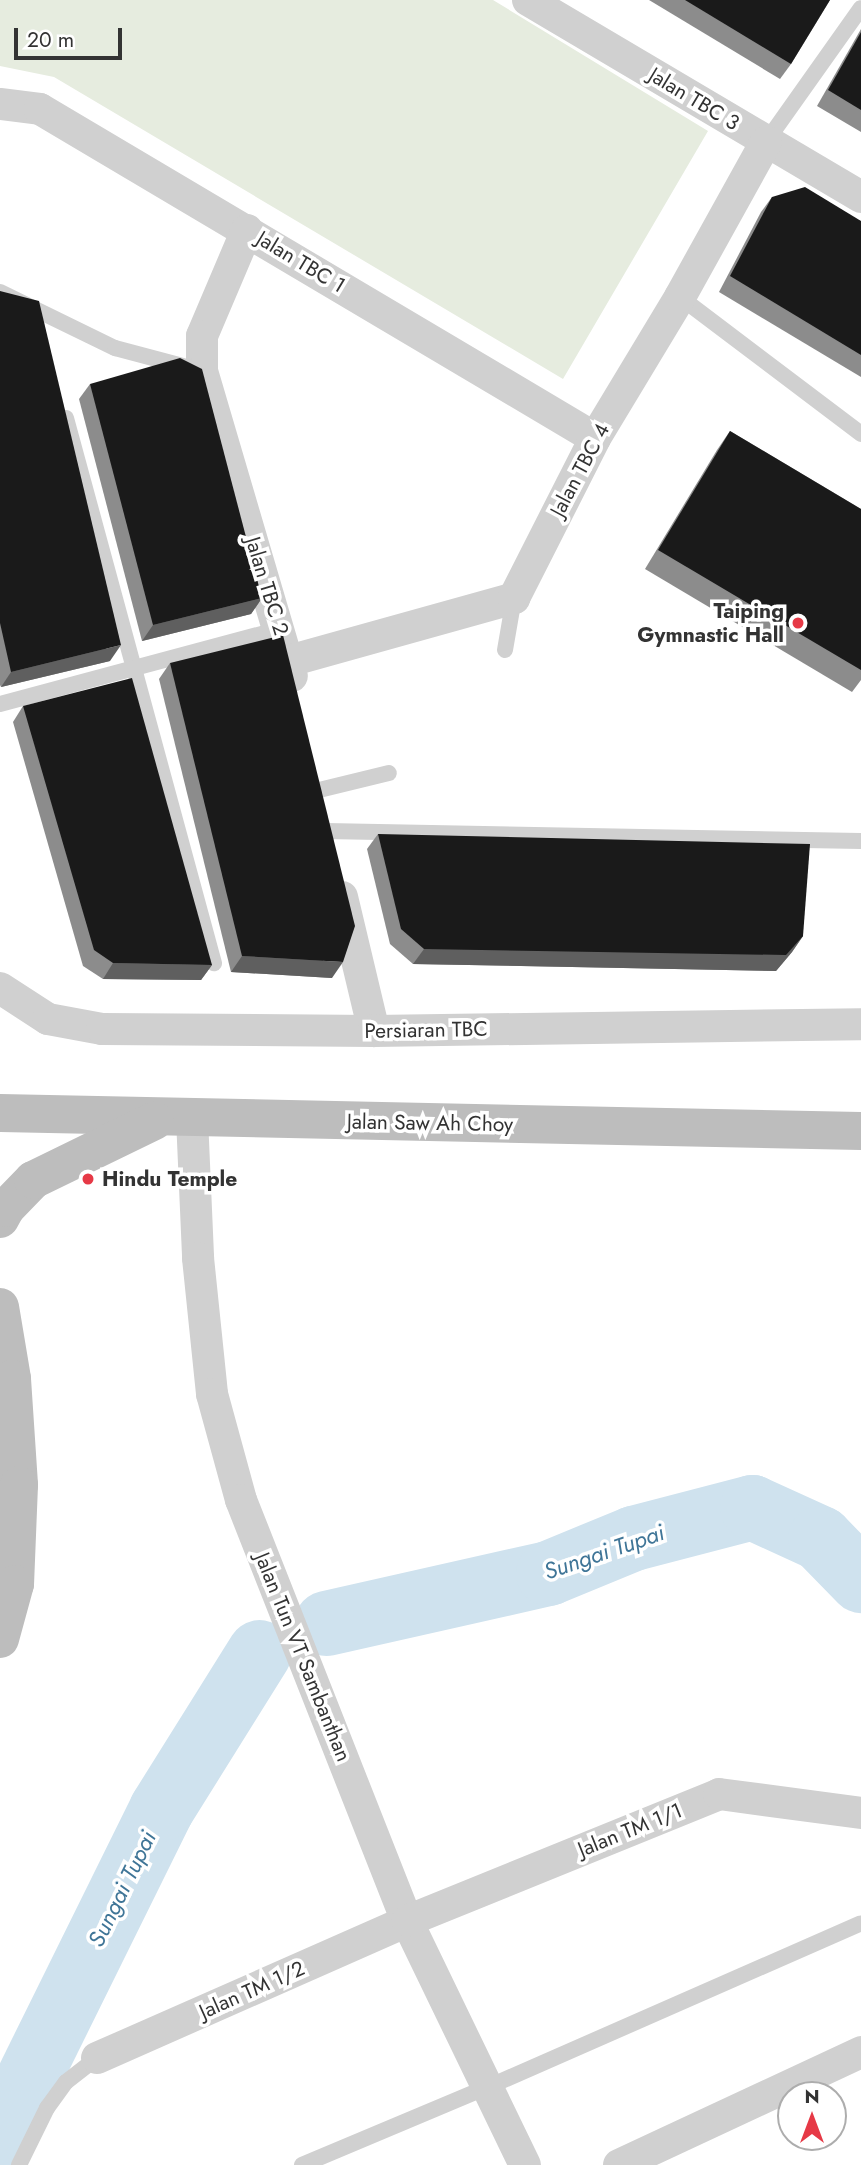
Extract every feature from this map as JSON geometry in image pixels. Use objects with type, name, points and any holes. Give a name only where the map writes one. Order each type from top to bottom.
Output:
[{"type":"street","name":"Jalan TBC 3","points":[[528,0],[861,197]]},
{"type":"street","name":"Jalan TBC 1","points":[[0,104],[40,109],[595,438]]},
{"type":"street","name":"Jalan TBC 4","points":[[514,598],[595,438],[680,297],[766,142]]},
{"type":"street","name":"Jalan TBC 2","points":[[247,230],[202,336],[202,372],[280,629],[297,700]]},
{"type":"street","points":[[289,661],[514,598]]},
{"type":"street","points":[[313,778],[374,1031]]},
{"type":"street","name":"Persiaran TBC","points":[[0,988],[48,1019],[102,1029],[374,1031],[861,1024]]},
{"type":"street","name":"Jalan Saw Ah Choy","points":[[0,1113],[861,1131]]},
{"type":"street","points":[[0,1219],[6,1208],[33,1180],[177,1118]]},
{"type":"street","name":"Jalan Tun VT Sambanthan","points":[[177,1118],[198,1258],[212,1394],[241,1500],[407,1921],[525,2165]]},
{"type":"street","points":[[0,1639],[15,1584],[19,1485],[1,1311]]},
{"type":"street","name":"Jalan TM 1/1","points":[[407,1921],[719,1794],[861,1813]]},
{"type":"street","name":"Jalan TM 1/2","points":[[97,2058],[407,1921]]},
{"type":"street","points":[[619,2165],[861,2052]]},
{"type":"lane","points":[[766,142],[861,8]]},
{"type":"lane","points":[[0,292],[115,348],[202,372]]},
{"type":"lane","points":[[680,297],[861,434]]},
{"type":"lane","points":[[66,418],[214,963]]},
{"type":"lane","points":[[505,650],[514,598]]},
{"type":"lane","points":[[0,704],[280,629]]},
{"type":"lane","points":[[313,778],[389,773]]},
{"type":"lane","points":[[331,853],[861,841]]},
{"type":"lane","points":[[302,2165],[488,2087],[861,1923]]},
{"type":"lane","points":[[19,2165],[47,2108],[66,2082],[97,2058]]},
{"type":"shaded area","points":[[0,0],[493,0],[708,131],[563,379],[54,77],[0,66]]},
{"type":"building","points":[[685,0],[830,0],[791,64]]},
{"type":"building","points":[[861,32],[861,110],[828,90]]},
{"type":"building","points":[[805,187],[861,221],[861,355],[730,276],[772,197]]},
{"type":"building","points":[[0,291],[39,301],[121,645],[11,672],[0,623]]},
{"type":"building","points":[[180,358],[202,369],[262,598],[153,625],[90,384]]},
{"type":"building","name":"Taiping Gymnastic Hall","points":[[730,431],[861,509],[861,670],[658,550]]},
{"type":"building","points":[[283,635],[355,926],[343,962],[242,956],[170,663]]},
{"type":"building","points":[[132,678],[212,965],[113,963],[94,950],[23,706]]},
{"type":"building","points":[[378,834],[810,844],[803,936],[786,955],[424,949],[401,929]]},
{"type":"waterway","name":"Sungai Tupai","points":[[326,1623],[548,1573],[633,1538],[752,1507],[820,1538],[861,1580]]},
{"type":"waterway","name":"Sungai Tupai","points":[[0,2135],[161,1809],[259,1652]]},
{"type":"place","name":"Taiping Gymnastic Hall","points":[[798,623]]},
{"type":"place","name":"Hindu Temple","points":[[88,1179]]}]
